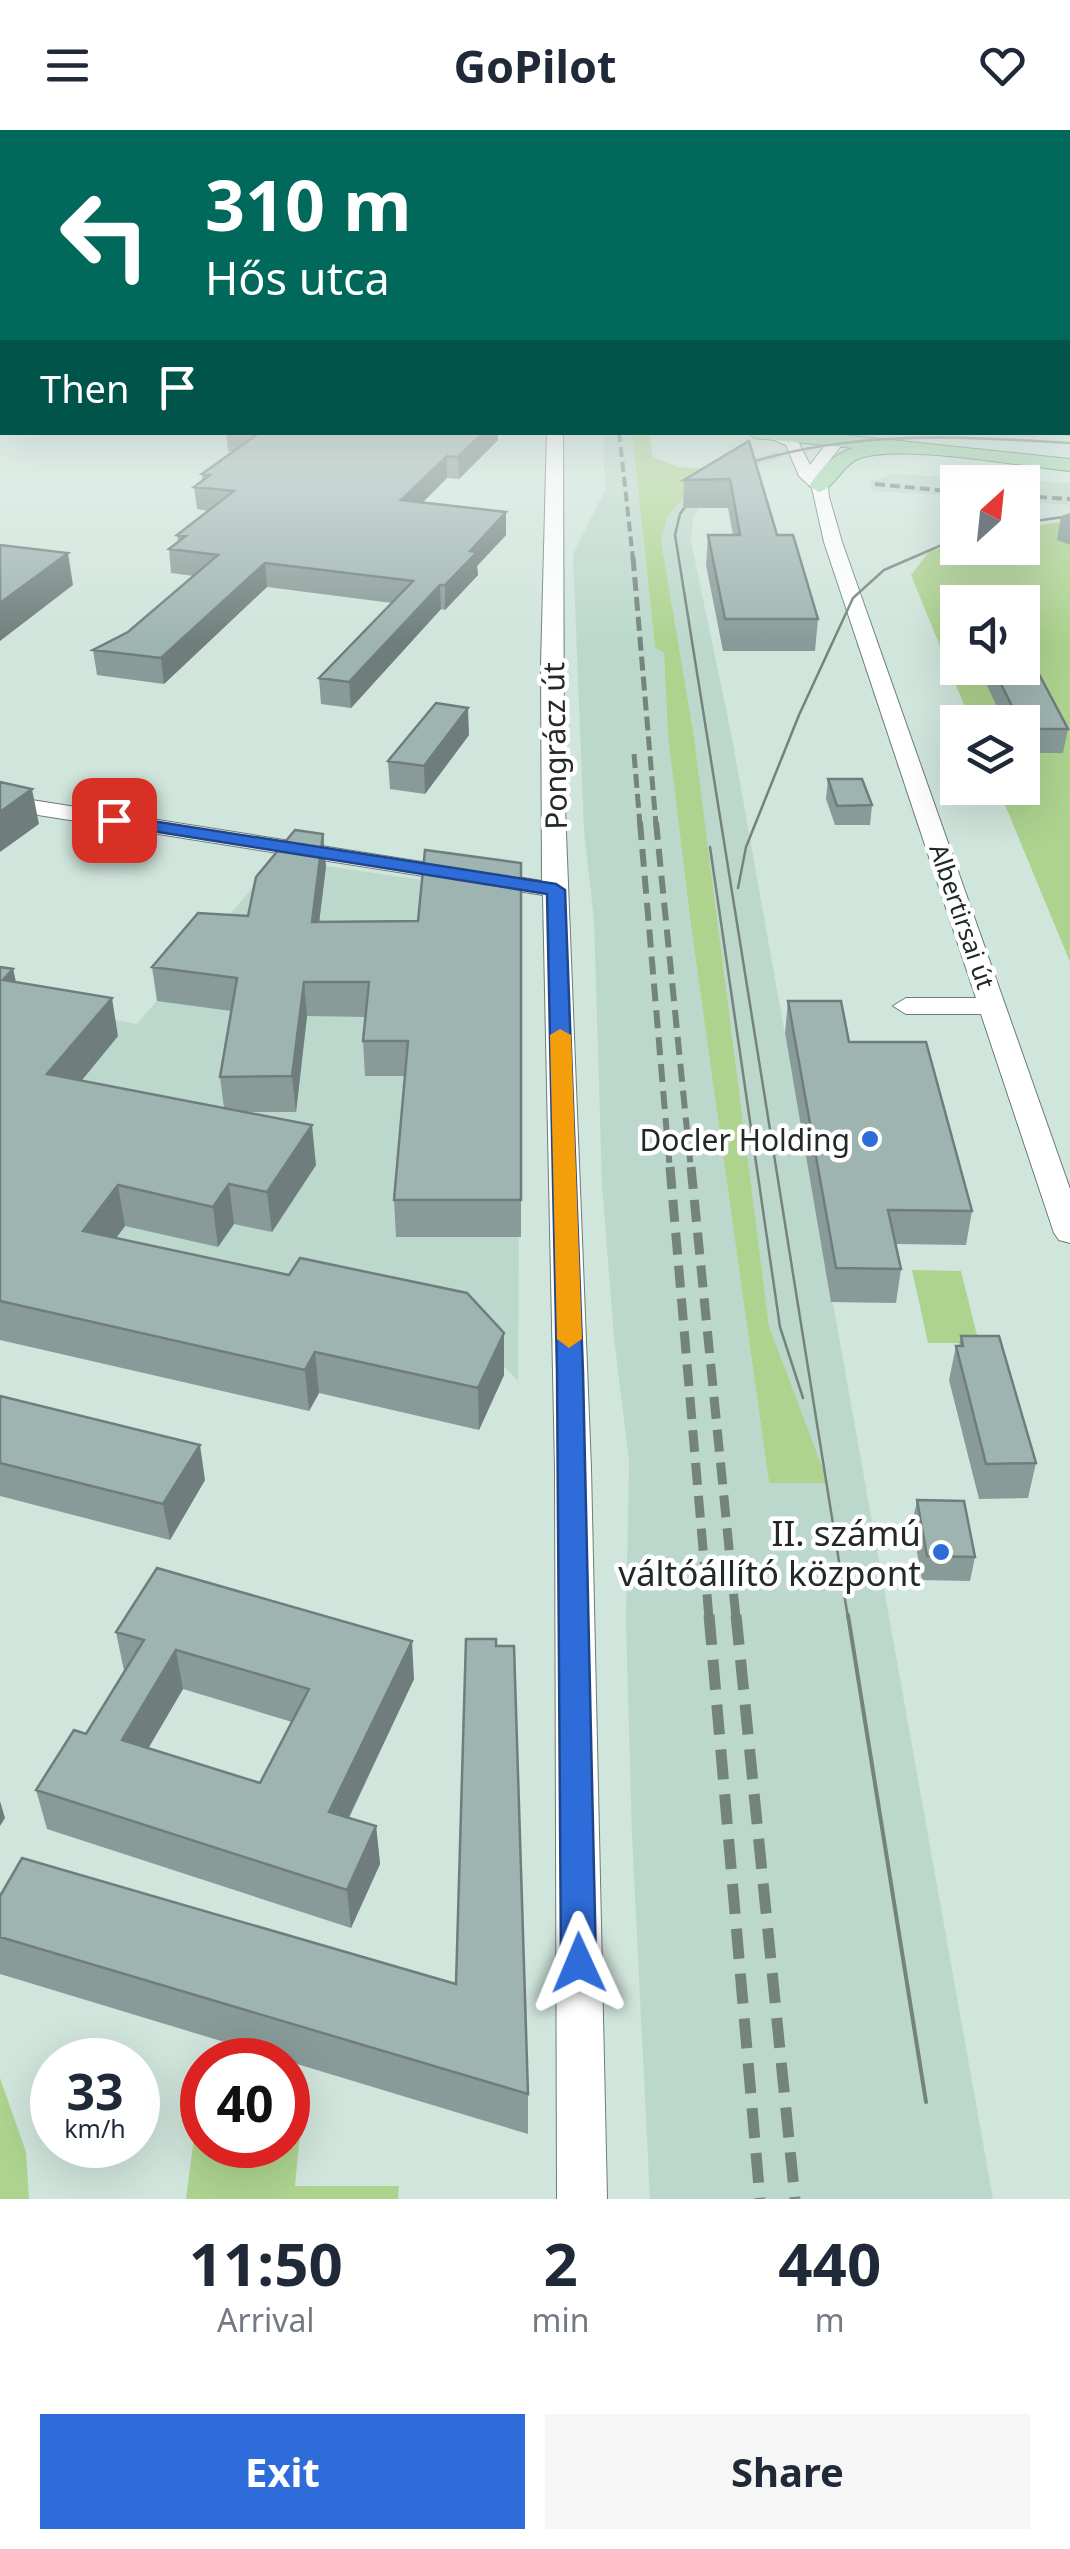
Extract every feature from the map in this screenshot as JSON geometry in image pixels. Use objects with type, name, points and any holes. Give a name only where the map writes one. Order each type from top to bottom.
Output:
[{"type":"main road","points":[[819,486],[840,459],[858,452],[886,450]]},
{"type":"main road","points":[[919,450],[1070,465]]},
{"type":"street","name":"Pongrácz út","points":[[555,450],[551,514],[556,890],[570,1372],[582,2199]]},
{"type":"street","name":"Albertirsai út","points":[[795,450],[807,476],[819,486],[834,542],[1070,1233]]},
{"type":"street","points":[[819,486],[818,466],[829,450]]},
{"type":"street","points":[[0,802],[556,890]]},
{"type":"street","points":[[906,1006],[994,1006]]},
{"type":"shaded area","points":[[604,450],[634,450],[655,646],[664,652],[668,736],[691,926],[769,1483],[827,1483],[769,1326],[694,737],[661,540],[668,516],[694,487],[728,466],[775,452],[786,456],[744,470],[711,491],[693,518],[691,541],[732,738],[993,2199],[650,2199],[632,1836],[626,1623],[629,1460],[614,1338],[602,1184],[594,920],[584,830],[573,554],[605,490]]},
{"type":"shaded area","points":[[893,474],[940,476],[940,495],[872,491],[870,482]]},
{"type":"shaded area","points":[[1040,481],[1070,483],[1070,505],[1040,503]]},
{"type":"shaded area","points":[[277,859],[521,894],[518,1381],[478,1339],[121,1265],[0,999],[137,1024]]},
{"type":"green space","points":[[634,450],[652,450],[653,457],[678,467],[709,469],[668,516],[661,540],[694,737],[769,1326],[828,1483],[769,1483],[691,926],[668,736],[664,653],[655,647]]},
{"type":"green space","points":[[1070,521],[1070,962],[1005,805],[1040,805],[1040,705],[964,705],[956,685],[1040,685],[1040,585],[940,585],[940,646],[911,575],[929,552],[940,548],[940,565],[1040,565],[1040,525]]},
{"type":"green space","points":[[912,1270],[961,1271],[979,1343],[928,1343]]},
{"type":"green space","points":[[0,2078],[26,2152],[29,2199],[0,2199]]},
{"type":"green space","points":[[190,2168],[297,2168],[295,2186],[399,2186],[398,2199],[186,2199]]},
{"type":"building","points":[[236,450],[466,450],[458,457],[447,456],[401,500],[506,512],[470,551],[477,552],[445,585],[440,585],[349,682],[319,678],[413,581],[265,563],[161,658],[93,650],[128,632],[218,555],[169,549],[186,536],[177,535],[234,491],[194,487],[210,475],[202,474]]},
{"type":"building","points":[[735,450],[752,450],[777,535],[793,535],[818,619],[725,619],[708,535],[740,535],[730,479],[684,480]]},
{"type":"building","points":[[0,545],[68,553],[0,603]]},
{"type":"building","points":[[1040,676],[1068,729],[1040,729],[1040,705],[1012,705],[1002,685],[1040,685]]},
{"type":"building","points":[[436,703],[468,708],[424,766],[388,761]]},
{"type":"building","points":[[828,779],[862,779],[872,805],[837,806]]},
{"type":"building","points":[[0,782],[32,789],[0,812]]},
{"type":"building","points":[[295,830],[323,834],[312,922],[418,921],[425,850],[521,863],[521,1200],[394,1200],[408,1041],[363,1041],[369,982],[304,982],[292,1076],[220,1077],[237,978],[152,967],[198,913],[248,916],[256,877]]},
{"type":"building","points":[[0,967],[13,969],[3,980],[112,998],[47,1074],[312,1125],[267,1192],[229,1184],[213,1207],[118,1185],[83,1231],[289,1275],[300,1258],[467,1293],[504,1333],[478,1388],[315,1352],[305,1370],[0,1301]]},
{"type":"building","name":"Docler Holding","points":[[788,1001],[841,1001],[849,1042],[926,1042],[972,1211],[888,1210],[901,1269],[836,1268]]},
{"type":"building","points":[[961,1336],[999,1336],[1036,1463],[986,1464],[956,1346],[963,1346]]},
{"type":"building","points":[[0,1396],[200,1445],[163,1504],[0,1463]]},
{"type":"building","points":[[917,1500],[964,1501],[975,1557],[927,1556]]},
{"type":"building","points":[[157,1568],[412,1641],[329,1812],[376,1826],[347,1890],[36,1790],[74,1730],[86,1734],[144,1640],[116,1632]],"holes":[[[176,1650],[309,1689],[260,1783],[122,1740]]]},
{"type":"building","points":[[466,1639],[496,1639],[496,1646],[514,1646],[528,2094],[0,1937],[0,1896],[22,1858],[456,1984]]},
{"type":"tram line","points":[[731,469],[802,450]]},
{"type":"tram line","points":[[694,494],[680,514],[675,535],[848,1618]]},
{"type":"tram line","points":[[1040,520],[1070,516]]},
{"type":"tram line","points":[[738,888],[746,847],[799,715],[853,598],[884,570],[940,546]]},
{"type":"tram line","points":[[710,847],[780,1327],[803,1398]]},
{"type":"tram line","points":[[848,1615],[926,2102]]},
{"type":"railway","points":[[621,450],[633,559]]},
{"type":"railway","points":[[875,484],[940,490]]},
{"type":"railway","points":[[1040,497],[1070,499]]},
{"type":"railway","points":[[633,557],[656,825]]},
{"type":"railway","points":[[634,754],[640,825]]},
{"type":"railway","points":[[640,822],[670,1170]]},
{"type":"railway","points":[[656,822],[691,1170]]},
{"type":"railway","points":[[670,1167],[709,1618]]},
{"type":"railway","points":[[691,1167],[736,1618]]},
{"type":"railway","points":[[709,1615],[760,2199]]},
{"type":"railway","points":[[736,1615],[795,2199]]},
{"type":"slow traffic","points":[[560,1035],[569,1339]]},
{"type":"place","name":"Docler Holding","points":[[870,1139]]},
{"type":"place","name":"II. számú váltóállító központ","points":[[941,1552]]},
{"type":"route","points":[[114,820],[556,890],[570,1372],[579,1963]]}]
